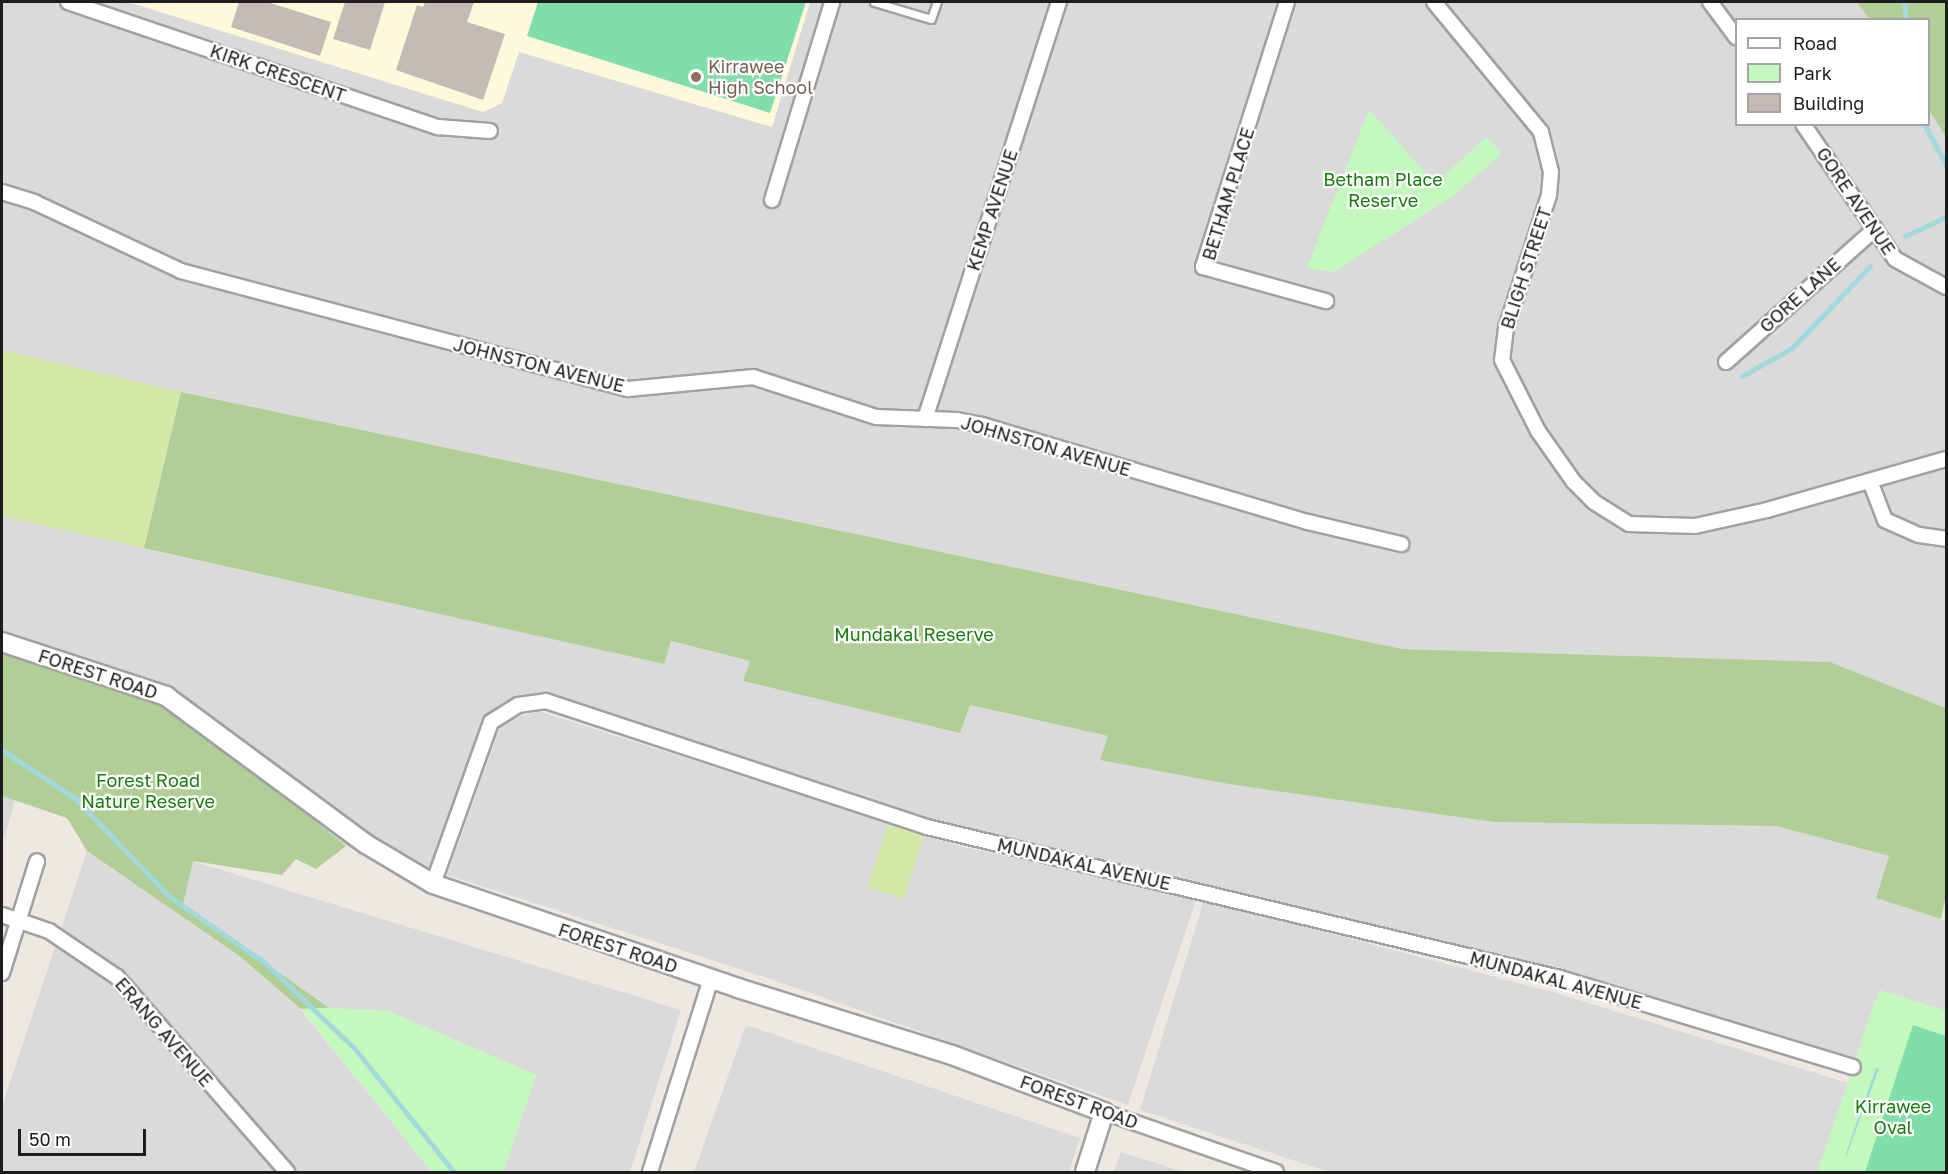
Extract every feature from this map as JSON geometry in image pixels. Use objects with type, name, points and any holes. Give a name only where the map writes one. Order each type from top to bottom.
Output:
[{"type":"street","name":"KIRK CRESCENT","points":[[68,2],[438,127],[490,131]]},
{"type":"street","points":[[772,200],[832,2]]},
{"type":"street","name":"KEMP AVENUE","points":[[925,419],[1059,2]]},
{"type":"street","name":"BETHAM PLACE","points":[[1287,2],[1203,267],[1326,301]]},
{"type":"street","name":"BLIGH STREET","points":[[1434,2],[1533,117],[1547,153],[1549,195],[1506,328],[1502,360],[1538,430],[1574,482],[1610,515],[1629,524],[1658,527],[1724,521],[1947,459]]},
{"type":"street","points":[[1710,2],[1735,34]]},
{"type":"street","name":"GORE AVENUE","points":[[1804,126],[1895,259],[1947,287]]},
{"type":"street","name":"JOHNSTON AVENUE","points":[[2,192],[34,202],[181,271],[628,389],[753,377],[876,417],[982,425],[1308,522],[1401,544]]},
{"type":"street","name":"GORE LANE","points":[[1726,362],[1875,229]]},
{"type":"street","points":[[1870,481],[1886,520],[1919,535],[1947,539]]},
{"type":"street","name":"FOREST ROAD","points":[[2,642],[166,696],[366,844],[433,884],[711,979],[952,1055],[1276,1173]]},
{"type":"street","name":"MUNDAKAL AVENUE","points":[[433,884],[491,722],[518,705],[546,701],[927,827],[1560,978],[1853,1067]]},
{"type":"street","points":[[2,973],[37,861]]},
{"type":"street","name":"ERANG AVENUE","points":[[2,915],[49,932],[122,981],[287,1173]]},
{"type":"street","points":[[650,1173],[711,979]]},
{"type":"street","points":[[1085,1173],[1104,1112]]},
{"type":"lane","points":[[874,2],[931,19],[937,2]]},
{"type":"shaded area","points":[[2,2],[1857,2],[1868,18],[1735,18],[1735,126],[1930,126],[1930,112],[1946,137],[1946,708],[1830,662],[1402,649],[181,392],[2,350]]},
{"type":"shaded area","name":"Kirrawee High School","points":[[128,2],[810,2],[772,127],[519,52],[502,103],[483,112]]},
{"type":"shaded area","points":[[2,516],[664,664],[671,641],[750,661],[744,681],[959,732],[970,705],[1109,736],[1101,760],[1494,822],[1776,826],[1889,856],[1876,898],[1946,921],[1946,1011],[1879,990],[1853,1067],[1560,978],[927,827],[546,701],[491,722],[433,884],[346,846],[165,700],[2,647]]},
{"type":"shaded area","points":[[538,711],[959,846],[1197,897],[1128,1105],[771,979],[447,875],[502,722]]},
{"type":"shaded area","points":[[2,796],[15,800],[2,847]]},
{"type":"shaded area","points":[[87,851],[238,955],[300,1009],[432,1172],[2,1172],[2,1107]]},
{"type":"shaded area","points":[[192,861],[681,1010],[630,1172],[503,1172],[536,1075],[388,1011],[329,1008],[183,904]]},
{"type":"shaded area","points":[[1204,900],[1556,993],[1848,1083],[1818,1172],[1329,1172],[1140,1110]]},
{"type":"shaded area","points":[[746,1025],[1080,1138],[1069,1172],[694,1172]]},
{"type":"shaded area","points":[[1121,1152],[1184,1172],[1114,1172]]},
{"type":"green space","points":[[538,2],[806,2],[770,113],[527,36]]},
{"type":"green space","points":[[1857,2],[1946,2],[1946,137],[1930,112],[1930,18],[1868,18]]},
{"type":"green space","name":"Betham Place Reserve","points":[[1369,110],[1435,183],[1487,137],[1502,154],[1453,196],[1334,272],[1307,268]]},
{"type":"green space","points":[[2,350],[181,392],[144,548],[2,516]]},
{"type":"green space","name":"Mundakal Reserve","points":[[181,392],[1402,649],[1830,662],[1946,708],[1946,896],[1941,919],[1876,898],[1889,856],[1776,826],[1494,822],[1229,784],[1100,760],[1108,736],[970,705],[960,733],[743,681],[750,661],[671,641],[664,664],[144,548]]},
{"type":"green space","name":"Forest Road Nature Reserve","points":[[2,647],[165,700],[346,846],[316,869],[296,859],[282,875],[193,861],[183,904],[329,1008],[301,1009],[238,955],[87,851],[67,818],[2,796]]},
{"type":"green space","points":[[891,815],[927,827],[904,899],[868,887]]},
{"type":"green space","name":"Kirrawee Oval","points":[[1879,990],[1946,1011],[1946,1172],[1818,1172]]},
{"type":"green space","points":[[301,1009],[388,1011],[536,1075],[503,1172],[432,1172]]},
{"type":"green space","points":[[1913,1025],[1946,1036],[1946,1172],[1865,1172]]},
{"type":"water","points":[[1876,1068],[1879,1069],[1846,1157],[1845,1156]]},
{"type":"building","points":[[239,2],[267,2],[331,22],[320,56],[231,27]]},
{"type":"building","points":[[345,2],[385,2],[370,50],[333,39]]},
{"type":"building","points":[[425,2],[474,2],[467,22],[505,34],[483,100],[396,70],[417,5],[423,7]]},
{"type":"waterway","points":[[1904,2],[1906,18]]},
{"type":"waterway","points":[[1925,126],[1946,165]]},
{"type":"waterway","points":[[1905,236],[1946,217]]},
{"type":"waterway","points":[[1742,376],[1792,348],[1870,266]]},
{"type":"waterway","points":[[2,750],[76,799],[170,897],[264,962],[355,1049],[454,1172]]},
{"type":"place","name":"Kirrawee High School","points":[[696,77]]}]
